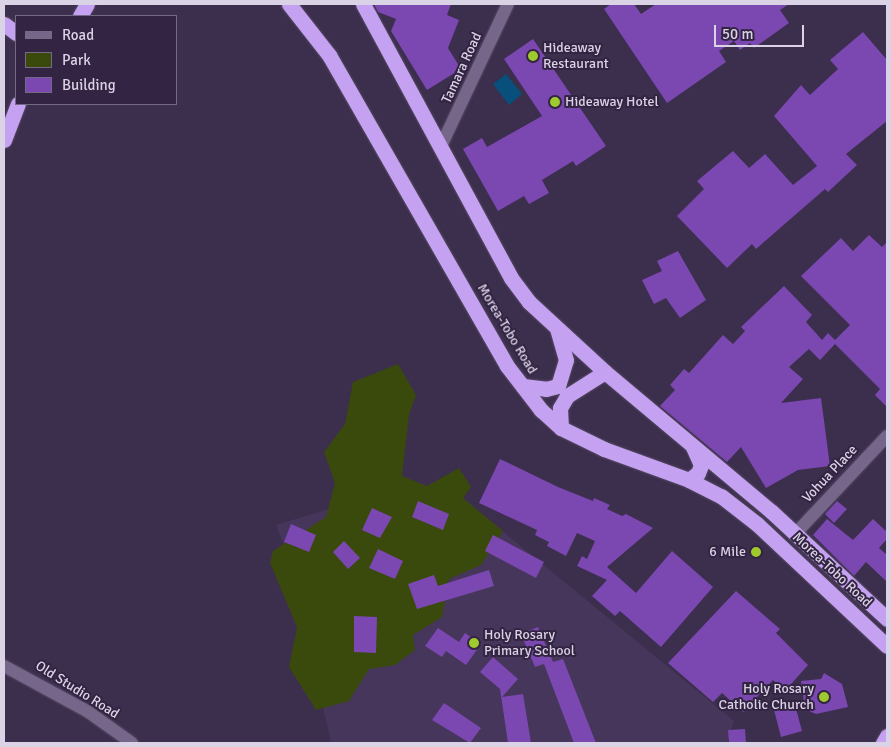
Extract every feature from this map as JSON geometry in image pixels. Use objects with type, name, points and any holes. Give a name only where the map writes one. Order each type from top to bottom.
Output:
[{"type":"highway","name":"Morea-Tobo Road","points":[[289,4],[329,55],[507,366],[561,428],[621,456],[689,480],[721,496],[758,524],[887,646]]},
{"type":"highway","name":"Morea-Tobo Road","points":[[363,4],[442,144],[511,278],[529,302],[605,372],[796,533],[887,620]]},
{"type":"highway","points":[[4,24],[15,32]]},
{"type":"highway","points":[[4,140],[18,105]]},
{"type":"highway","points":[[523,386],[546,389],[558,386],[566,360],[556,328]]},
{"type":"highway","points":[[561,428],[560,408],[567,396],[605,372]]},
{"type":"highway","points":[[689,480],[698,473],[701,465],[692,446]]},
{"type":"highway","points":[[883,743],[887,736]]},
{"type":"street","name":"Tamara Road","points":[[442,144],[508,4]]},
{"type":"street","name":"Vohua Place","points":[[796,533],[887,436]]},
{"type":"street","name":"Old Studio Road","points":[[4,666],[86,711],[132,743]]},
{"type":"shaded area","name":"Holy Rosary Primary School","points":[[385,492],[462,498],[734,721],[727,743],[331,743],[292,564],[276,525]]},
{"type":"green space","points":[[398,364],[416,395],[409,415],[402,476],[427,486],[459,468],[471,487],[463,498],[503,531],[481,565],[449,579],[442,617],[413,635],[415,650],[395,665],[369,669],[349,701],[316,710],[289,667],[297,627],[270,563],[273,551],[326,517],[335,483],[324,452],[345,424],[353,382]]},
{"type":"water","points":[[506,74],[522,94],[509,105],[493,84]]},
{"type":"building","points":[[374,4],[451,4],[447,15],[459,20],[448,48],[461,69],[427,90],[391,31],[396,19],[378,12]]},
{"type":"building","points":[[611,4],[634,4],[641,14],[656,4],[789,4],[780,10],[789,23],[754,48],[750,43],[740,50],[734,41],[719,51],[726,62],[667,103],[604,9]]},
{"type":"building","points":[[863,32],[887,60],[887,121],[846,154],[857,165],[828,192],[825,189],[756,249],[752,244],[727,268],[677,216],[704,189],[697,181],[733,151],[749,168],[765,154],[793,185],[817,166],[774,116],[801,85],[810,95],[838,69],[830,60]]},
{"type":"building","points":[[533,39],[606,146],[576,166],[573,161],[542,180],[549,193],[529,204],[524,196],[498,211],[463,149],[482,138],[487,147],[542,116],[504,59]]},
{"type":"building","points":[[869,235],[882,247],[887,242],[887,407],[875,395],[880,389],[835,344],[820,360],[809,349],[789,367],[803,379],[781,403],[821,398],[830,466],[798,470],[766,488],[741,447],[727,462],[660,406],[675,390],[670,385],[684,369],[689,373],[723,335],[733,344],[745,331],[741,327],[784,286],[812,315],[806,322],[822,340],[828,333],[835,340],[850,325],[801,276],[841,238],[853,251]]},
{"type":"building","points":[[678,251],[706,300],[680,318],[666,298],[654,304],[642,280],[662,271],[657,261]]},
{"type":"building","points":[[500,459],[558,487],[593,501],[594,498],[610,505],[607,509],[622,516],[626,514],[653,528],[607,567],[636,593],[672,551],[713,587],[661,647],[620,611],[615,616],[592,596],[607,580],[577,566],[582,556],[587,559],[595,541],[577,533],[566,556],[547,546],[549,542],[535,535],[537,530],[479,503]]},
{"type":"building","points":[[418,501],[449,514],[443,530],[412,517]]},
{"type":"building","points":[[837,501],[847,509],[834,523],[825,514]]},
{"type":"building","points":[[372,508],[392,517],[380,538],[362,530]]},
{"type":"building","points":[[827,519],[853,540],[873,519],[887,532],[887,539],[879,548],[887,555],[887,582],[866,562],[854,576],[813,535]]},
{"type":"building","points":[[291,524],[316,535],[309,552],[284,542]]},
{"type":"building","points":[[493,535],[544,562],[536,578],[485,551]]},
{"type":"building","points":[[344,541],[360,558],[348,569],[333,552]]},
{"type":"building","points":[[378,549],[403,561],[395,579],[369,568]]},
{"type":"building","points":[[489,570],[494,586],[417,609],[408,584],[434,575],[438,586]]},
{"type":"building","points":[[736,591],[780,629],[776,633],[808,665],[785,691],[773,680],[743,712],[722,693],[713,702],[668,663]]},
{"type":"building","points":[[354,616],[377,617],[376,653],[354,652]]},
{"type":"building","points":[[538,627],[553,662],[563,659],[596,743],[574,743],[544,664],[535,667],[521,634]]},
{"type":"building","points":[[438,628],[459,642],[465,633],[481,644],[466,665],[446,651],[442,657],[425,646]]},
{"type":"building","points":[[493,657],[518,679],[502,697],[523,694],[531,743],[508,743],[500,689],[480,672]]},
{"type":"building","name":"Holy Rosary Catholic Church","points":[[824,673],[842,684],[848,707],[816,714],[795,705],[802,731],[781,737],[774,710],[804,702],[801,681],[821,679]]},
{"type":"building","points":[[444,703],[481,728],[470,743],[432,720]]},
{"type":"building","points":[[745,729],[746,743],[729,743],[728,730]]},
{"type":"place","name":"Hideaway Restaurant","points":[[533,56]]},
{"type":"place","name":"Hideaway Hotel","points":[[555,102]]},
{"type":"place","name":"6 Mile","points":[[756,552]]},
{"type":"place","name":"Holy Rosary Primary School","points":[[474,643]]},
{"type":"place","name":"Holy Rosary Catholic Church","points":[[824,697]]}]
